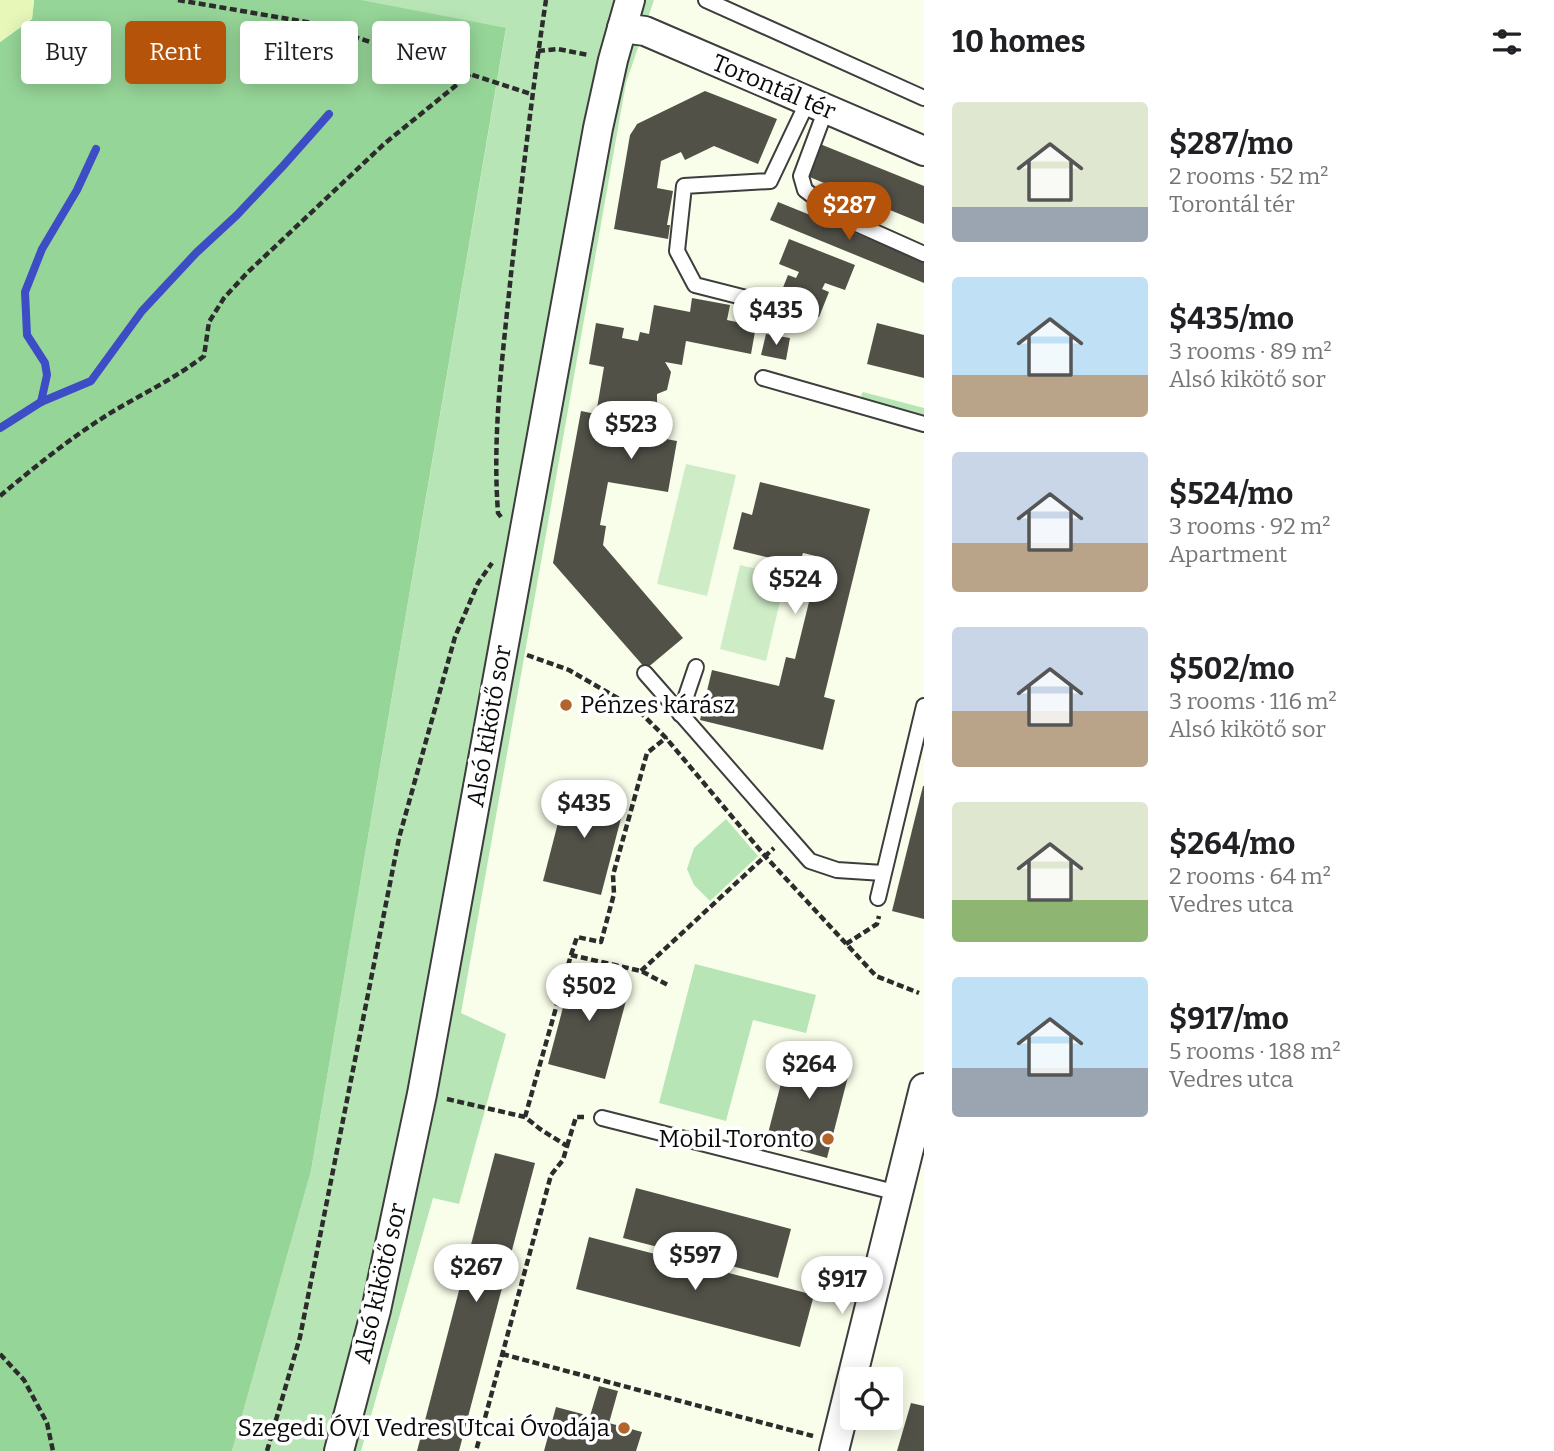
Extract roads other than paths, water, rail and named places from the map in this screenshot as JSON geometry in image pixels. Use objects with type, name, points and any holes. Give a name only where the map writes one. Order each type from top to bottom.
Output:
[{"type":"street","name":"Alsó kikötő sor","points":[[340,1451],[376,1310],[422,1094],[598,128],[612,60],[630,0]]},
{"type":"street","name":"Torontál tér","points":[[622,28],[645,31],[924,151]]},
{"type":"street","points":[[835,1446],[898,1193],[923,1105]]},
{"type":"street","points":[[898,1193],[916,1172],[924,1170]]},
{"type":"lane","points":[[706,0],[924,98]]},
{"type":"lane","points":[[817,105],[801,176],[805,190],[841,217],[924,254]]},
{"type":"lane","points":[[766,303],[695,285],[677,251],[684,186],[769,181],[817,105]]},
{"type":"lane","points":[[763,378],[924,424]]},
{"type":"lane","points":[[680,714],[696,667]]},
{"type":"lane","points":[[645,673],[810,861],[837,870],[883,873]]},
{"type":"lane","points":[[878,898],[924,706]]},
{"type":"lane","points":[[602,1118],[898,1193]]},
{"type":"waterway","points":[[0,428],[41,402],[91,381],[142,311],[196,253],[237,215],[329,114]]},
{"type":"waterway","points":[[41,402],[47,375],[45,363],[27,335],[25,292],[42,249],[77,190],[96,149]]},
{"type":"place","name":"Pénzes kárász","points":[[566,705]]},
{"type":"place","name":"Mobil Toronto","points":[[828,1139]]},
{"type":"place","name":"Szegedi ÓVI Vedres Utcai Óvodája","points":[[624,1428]]}]
